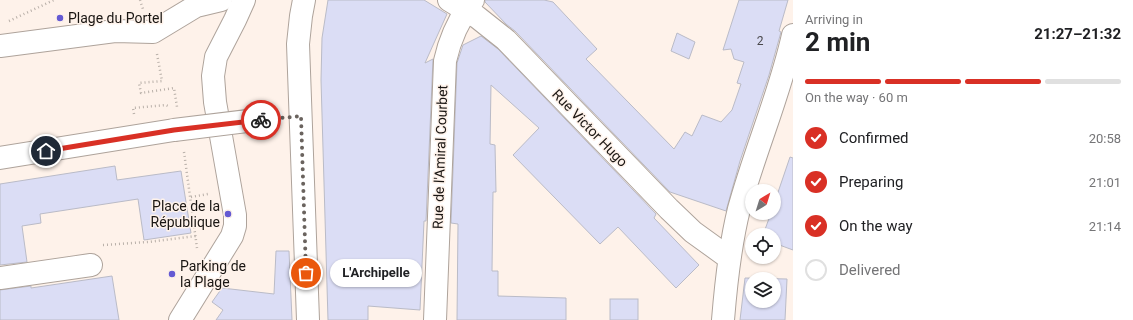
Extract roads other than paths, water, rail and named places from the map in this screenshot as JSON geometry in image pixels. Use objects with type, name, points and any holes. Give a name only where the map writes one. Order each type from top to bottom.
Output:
[{"type":"street","points":[[0,46],[115,31],[153,32],[196,6],[220,0]]},
{"type":"street","points":[[180,320],[227,244],[235,226],[235,215],[215,102],[213,76],[214,66],[221,46],[244,0]]},
{"type":"street","points":[[304,0],[298,44],[308,320]]},
{"type":"street","name":"Rue Victor Hugo","points":[[463,3],[506,40],[683,223],[729,258]]},
{"type":"street","name":"Rue de l'Amiral Courbet","points":[[435,320],[443,74],[451,36],[463,3]]},
{"type":"street","points":[[723,320],[725,288],[735,228],[744,193],[790,59],[793,35]]},
{"type":"street","points":[[0,158],[175,117],[272,118],[301,116]]},
{"type":"street","points":[[0,278],[91,265]]},
{"type":"place","name":"Plage du Portel","points":[[60,18]]},
{"type":"place","name":"Place de la République","points":[[228,214]]},
{"type":"place","name":"L'Archipelle","points":[[306,273]]},
{"type":"place","name":"Parking de la Plage","points":[[172,274]]}]
